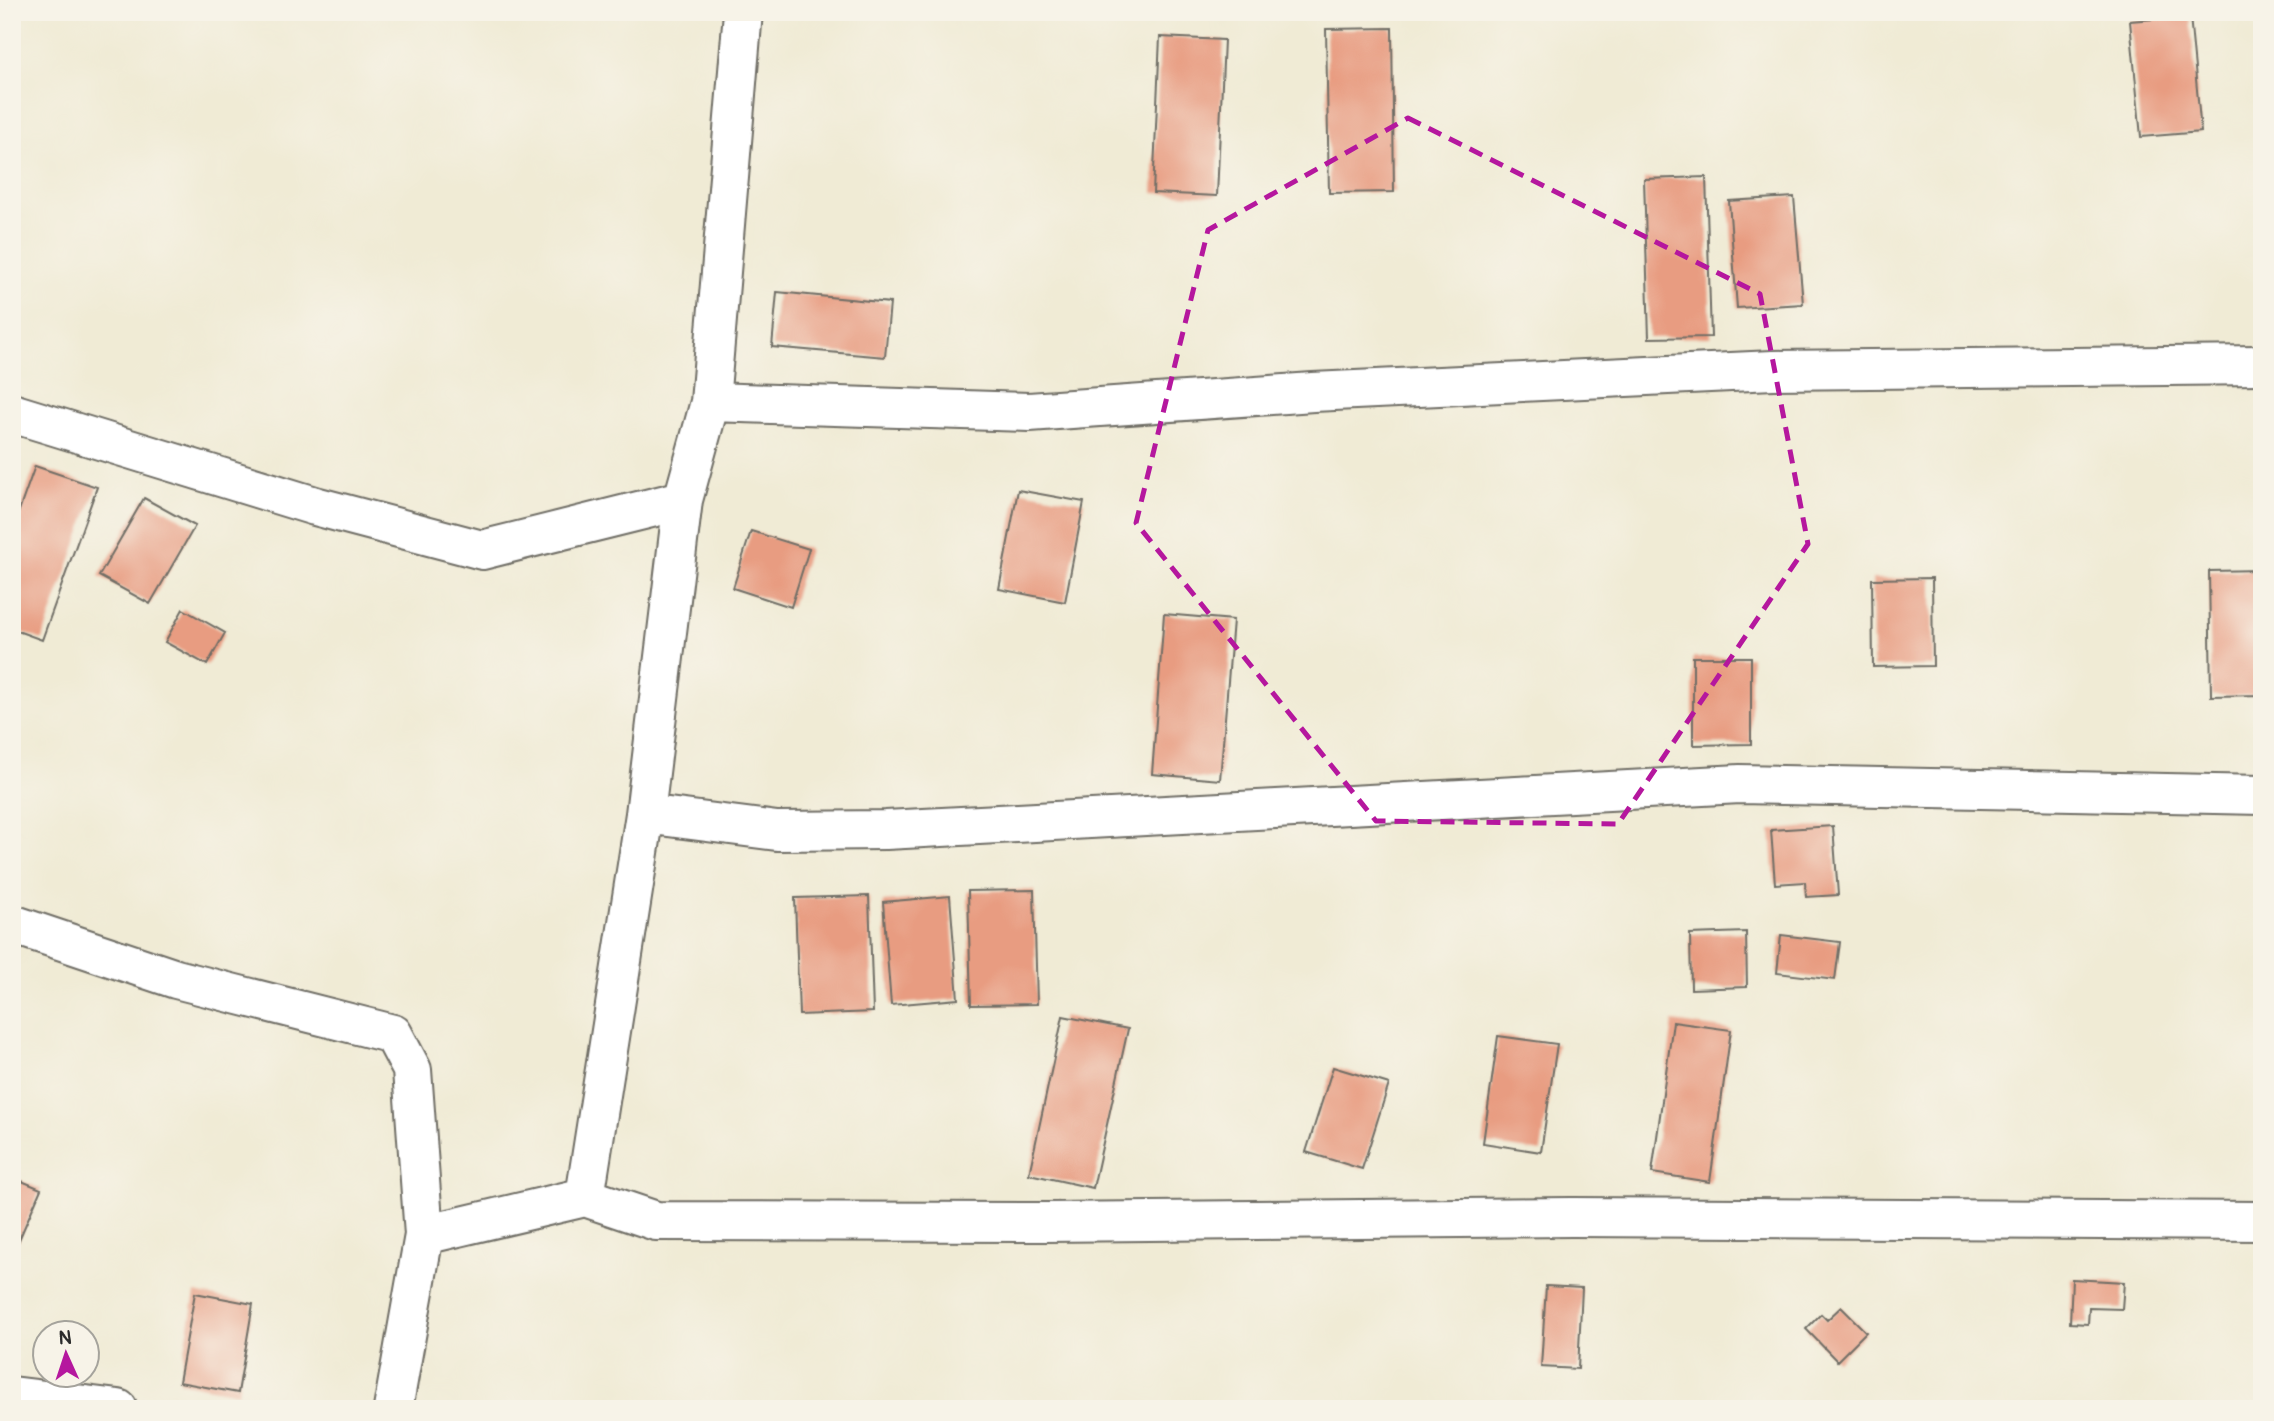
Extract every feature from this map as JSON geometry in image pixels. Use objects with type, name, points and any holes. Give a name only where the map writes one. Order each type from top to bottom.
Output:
[{"type":"street","points":[[585,1197],[645,814],[683,500],[710,402],[743,12]]},
{"type":"street","points":[[710,402],[1029,412],[1313,393],[1773,370],[2262,365]]},
{"type":"street","points":[[12,413],[315,506],[482,550],[683,500]]},
{"type":"street","points":[[645,814],[777,831],[872,831],[1740,784],[2262,795]]},
{"type":"street","points":[[12,924],[176,979],[393,1034],[412,1070],[424,1235],[393,1409]]},
{"type":"street","points":[[424,1235],[585,1197],[656,1221],[1046,1222],[1558,1217],[2262,1221]]},
{"type":"street","points":[[12,1396],[118,1409]]},
{"type":"highlighted area","points":[[1408,118],[1760,294],[1808,544],[1618,824],[1376,821],[1136,523],[1208,230]]},
{"type":"building","points":[[2190,16],[2201,132],[2141,137],[2130,21]]},
{"type":"building","points":[[1392,28],[1394,192],[1329,193],[1326,29]]},
{"type":"building","points":[[1160,37],[1224,40],[1217,196],[1153,193]]},
{"type":"building","points":[[1706,177],[1711,337],[1649,338],[1644,179]]},
{"type":"building","points":[[1794,197],[1803,304],[1737,308],[1729,201]]},
{"type":"building","points":[[777,292],[890,303],[885,357],[772,347]]},
{"type":"building","points":[[35,466],[97,487],[42,640],[12,629],[12,530]]},
{"type":"building","points":[[1018,490],[1084,502],[1065,602],[999,589]]},
{"type":"building","points":[[144,498],[195,526],[150,604],[99,576]]},
{"type":"building","points":[[751,531],[809,549],[791,607],[733,588]]},
{"type":"building","points":[[2262,570],[2262,695],[2211,696],[2209,571]]},
{"type":"building","points":[[1932,578],[1933,666],[1873,667],[1872,579]]},
{"type":"building","points":[[183,609],[225,633],[207,665],[165,642]]},
{"type":"building","points":[[1164,614],[1233,620],[1220,780],[1152,774]]},
{"type":"building","points":[[1693,657],[1751,657],[1751,744],[1693,745]]},
{"type":"building","points":[[1833,826],[1838,895],[1806,897],[1805,882],[1775,884],[1771,830]]},
{"type":"building","points":[[1034,890],[1037,1004],[971,1005],[968,891]]},
{"type":"building","points":[[869,896],[873,1012],[799,1015],[795,898]]},
{"type":"building","points":[[950,896],[958,999],[891,1005],[883,902]]},
{"type":"building","points":[[1746,932],[1747,987],[1691,989],[1690,934]]},
{"type":"building","points":[[1781,935],[1840,942],[1835,980],[1777,973]]},
{"type":"building","points":[[1063,1016],[1128,1029],[1093,1188],[1029,1174]]},
{"type":"building","points":[[1673,1022],[1731,1030],[1710,1182],[1652,1173]]},
{"type":"building","points":[[1498,1036],[1557,1044],[1541,1152],[1483,1143]]},
{"type":"building","points":[[1333,1067],[1389,1084],[1362,1169],[1306,1152]]},
{"type":"building","points":[[12,1177],[41,1189],[12,1256]]},
{"type":"building","points":[[2072,1279],[2124,1282],[2122,1309],[2089,1308],[2088,1324],[2070,1323]]},
{"type":"building","points":[[1546,1286],[1582,1288],[1578,1369],[1541,1367]]},
{"type":"building","points":[[195,1293],[253,1304],[238,1393],[179,1382]]},
{"type":"building","points":[[1841,1307],[1866,1332],[1837,1361],[1806,1329],[1821,1314],[1827,1320]]}]
